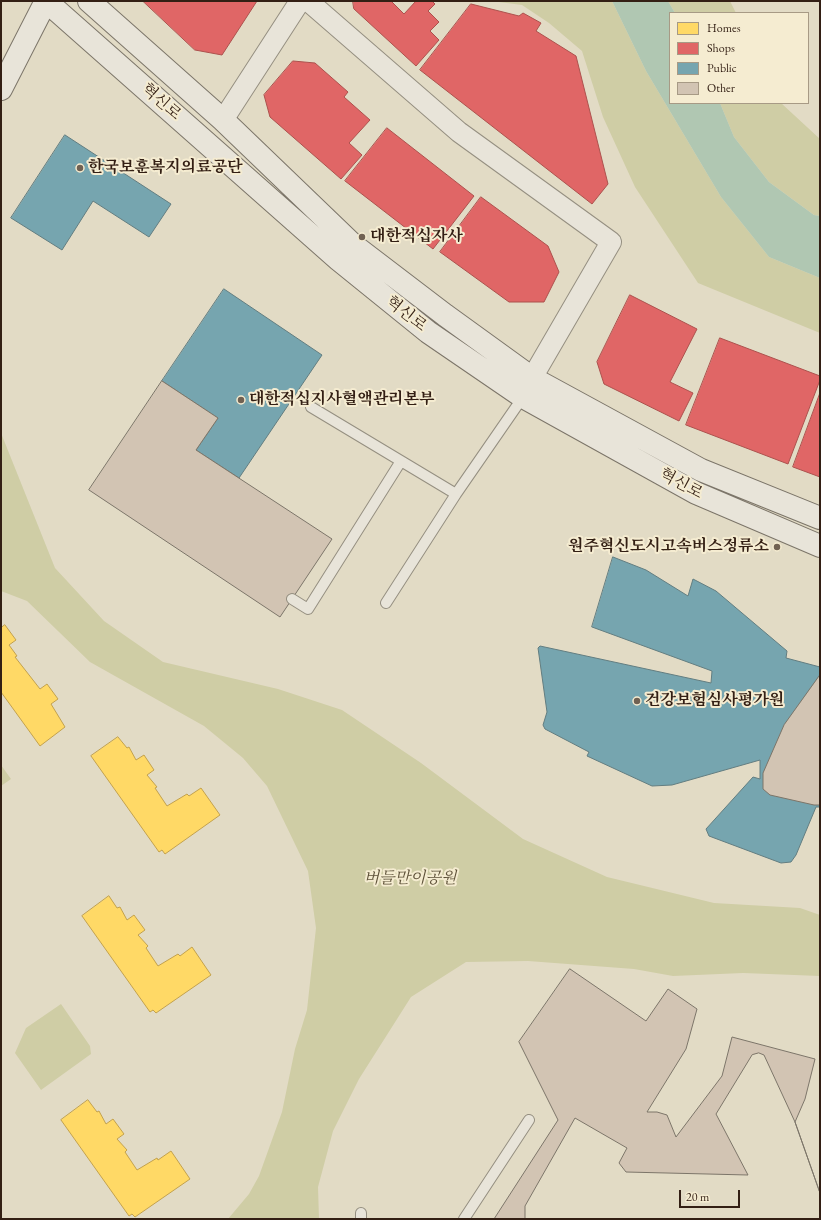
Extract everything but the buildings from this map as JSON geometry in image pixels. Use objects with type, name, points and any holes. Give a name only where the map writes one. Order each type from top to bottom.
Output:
[{"type":"street","points":[[1,89],[46,1]]},
{"type":"street","name":"혁신로","points":[[46,1],[339,260],[428,332],[527,388],[696,493],[820,546]]},
{"type":"street","name":"혁신로","points":[[89,1],[222,120],[352,244],[445,316],[527,388],[701,470],[820,518]]},
{"type":"street","points":[[222,120],[300,1]]},
{"type":"street","points":[[308,1],[459,132],[611,242],[527,388]]},
{"type":"lane","points":[[386,603],[456,494],[527,388]]},
{"type":"lane","points":[[311,407],[456,494]]},
{"type":"lane","points":[[292,599],[308,610],[401,461]]},
{"type":"lane","points":[[464,1219],[529,1120]]},
{"type":"green space","points":[[491,1],[612,1],[646,71],[721,197],[769,257],[820,278],[820,333],[698,283],[635,187],[603,117],[582,51],[549,23],[522,5]]},
{"type":"green space","points":[[668,1],[730,1],[736,12],[674,12]]},
{"type":"green space","points":[[720,104],[782,104],[820,139],[820,216],[814,215],[769,182],[734,137]]},
{"type":"green space","name":"버들만이공원","points":[[1,433],[55,568],[104,621],[163,662],[278,689],[342,710],[421,763],[523,839],[607,877],[714,903],[800,908],[820,915],[820,976],[743,973],[673,976],[634,969],[528,961],[466,962],[411,997],[359,1079],[333,1131],[318,1187],[319,1219],[228,1219],[249,1194],[259,1176],[282,1112],[295,1049],[307,1010],[316,928],[308,871],[267,786],[243,758],[204,726],[90,662],[27,601],[1,591]]},
{"type":"green space","points":[[1,765],[11,779],[1,786]]},
{"type":"green space","points":[[61,1004],[90,1046],[91,1054],[41,1090],[15,1053],[26,1028]]},
{"type":"shaded area","points":[[612,1],[668,1],[674,12],[669,12],[669,104],[720,104],[734,137],[769,182],[814,215],[820,216],[820,278],[769,257],[721,197],[646,71]]},
{"type":"place","name":"한국보훈복지의료공단","points":[[80,168]]},
{"type":"place","name":"대한적십자사","points":[[362,237]]},
{"type":"place","name":"대한적십지사혈액관리본부","points":[[241,400]]},
{"type":"place","name":"원주혁신도시고속버스정류소","points":[[777,547]]},
{"type":"place","name":"건강보험심사평가원","points":[[637,701]]}]
